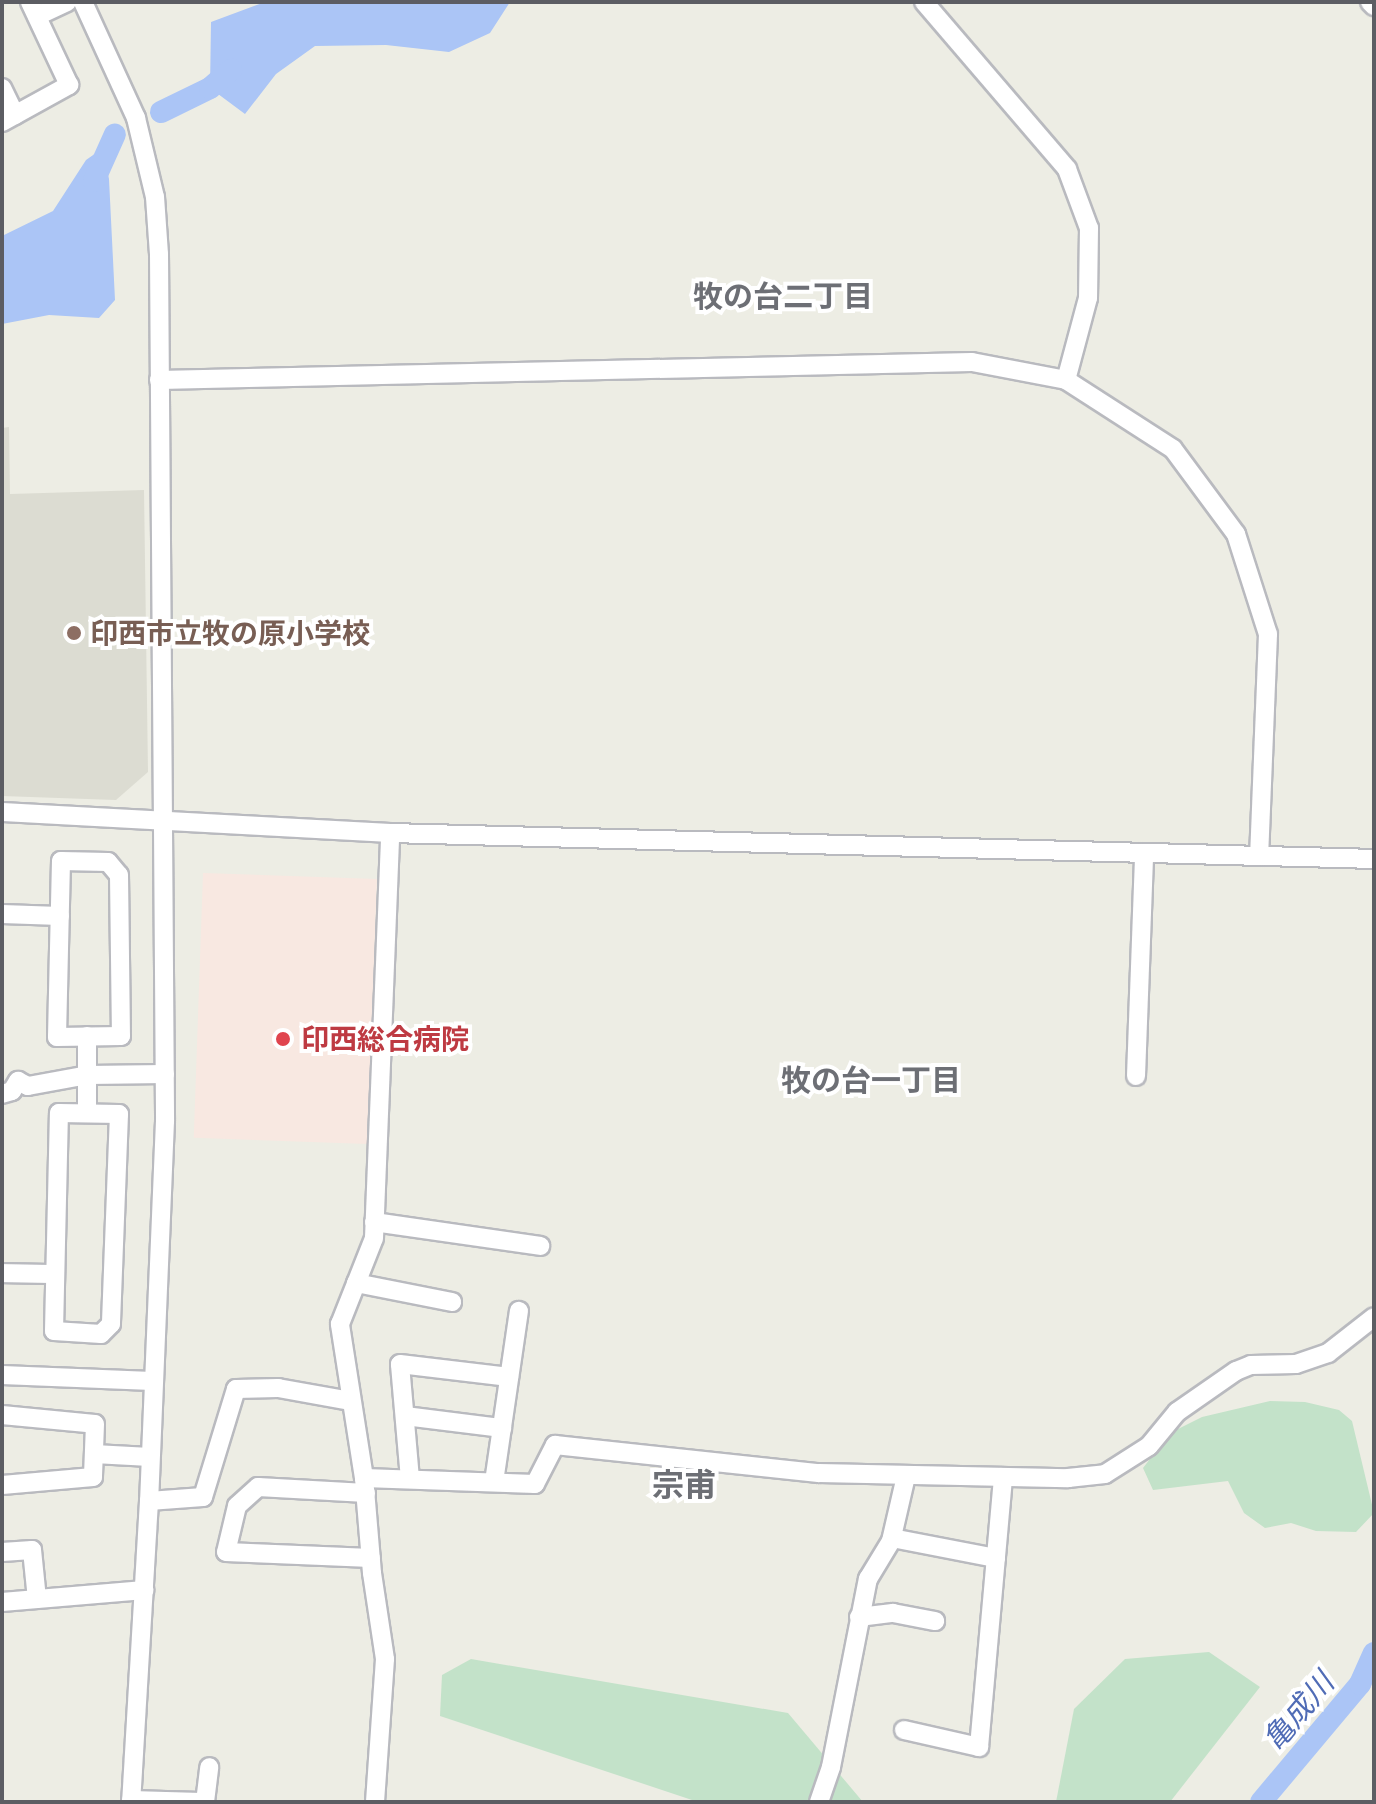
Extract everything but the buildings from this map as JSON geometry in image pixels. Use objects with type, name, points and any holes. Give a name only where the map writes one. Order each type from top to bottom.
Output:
[{"type":"street","points":[[2,88],[8,119],[69,85],[33,9],[67,2]]},
{"type":"street","points":[[83,2],[136,118],[155,197],[165,1074],[149,1501],[131,1801],[203,1802],[209,1767]]},
{"type":"street","points":[[924,2],[1067,169],[1089,228],[1088,298],[1066,380]]},
{"type":"street","points":[[159,380],[972,362],[1066,380],[1173,449],[1236,534],[1268,634],[1259,856]]},
{"type":"street","points":[[2,812],[161,818],[390,833],[1374,859]]},
{"type":"street","points":[[375,1802],[385,1659],[365,1486],[340,1324],[374,1238],[390,833]]},
{"type":"street","points":[[1136,1076],[1144,853]]},
{"type":"street","points":[[61,861],[108,862],[119,875],[121,1036],[57,1037],[60,916],[61,861]]},
{"type":"street","points":[[2,914],[60,916]]},
{"type":"street","points":[[87,1036],[87,1113]]},
{"type":"street","points":[[14,1090],[88,1075],[165,1074]]},
{"type":"street","points":[[59,1113],[87,1113],[119,1114],[111,1324],[101,1334],[54,1331],[59,1113]]},
{"type":"street","points":[[374,1222],[540,1246]]},
{"type":"street","points":[[2,1273],[55,1274]]},
{"type":"street","points":[[356,1283],[452,1302]]},
{"type":"street","points":[[494,1482],[519,1311]]},
{"type":"street","points":[[371,1558],[226,1552],[237,1506],[258,1487],[365,1486],[410,1479],[535,1484],[555,1445],[819,1473],[1003,1477],[1105,1474],[1149,1446],[1177,1412],[1236,1371],[1251,1365],[1296,1364],[1328,1353],[1374,1317]]},
{"type":"street","points":[[410,1479],[400,1364],[509,1377]]},
{"type":"street","points":[[2,1375],[152,1381]]},
{"type":"street","points":[[149,1501],[203,1497],[236,1389],[278,1388],[350,1401]]},
{"type":"street","points":[[2,1415],[95,1424],[93,1477],[2,1485]]},
{"type":"street","points":[[405,1416],[502,1428]]},
{"type":"street","points":[[94,1454],[150,1457]]},
{"type":"street","points":[[819,1802],[831,1767],[868,1579],[892,1538],[906,1476]]},
{"type":"street","points":[[904,1730],[979,1747],[1003,1477]]},
{"type":"street","points":[[892,1538],[996,1558]]},
{"type":"street","points":[[2,1552],[32,1550],[37,1599]]},
{"type":"street","points":[[2,1602],[144,1590]]},
{"type":"street","points":[[859,1617],[893,1613],[935,1621]]},
{"type":"shaded area","name":"印西市立牧の原小学校","points":[[9,427],[10,494],[144,490],[148,772],[116,800],[2,796],[2,428]]},
{"type":"shaded area","name":"印西総合病院","points":[[203,873],[377,879],[368,1144],[194,1138]]},
{"type":"green space","points":[[1270,1401],[1305,1402],[1339,1410],[1352,1421],[1374,1513],[1356,1532],[1316,1531],[1291,1523],[1265,1528],[1244,1513],[1228,1481],[1153,1490],[1143,1468],[1170,1433],[1202,1417]]},
{"type":"green space","points":[[1209,1652],[1260,1687],[1170,1802],[1056,1802],[1074,1709],[1125,1659]]},
{"type":"green space","points":[[471,1659],[788,1713],[863,1802],[698,1802],[440,1716],[442,1675]]},
{"type":"water","points":[[265,2],[510,2],[490,33],[449,52],[386,45],[315,46],[276,74],[245,114],[210,88],[211,22]]},
{"type":"water","points":[[96,153],[104,155],[109,179],[115,300],[99,318],[49,315],[2,324],[2,236],[53,211],[86,160]]},
{"type":"waterway","points":[[161,112],[210,88],[231,70]]},
{"type":"waterway","points":[[94,181],[115,134]]},
{"type":"waterway","name":"亀成川","points":[[1261,1802],[1360,1684],[1374,1653]]},
{"type":"place","name":"印西市立牧の原小学校","points":[[74,633]]},
{"type":"place","name":"印西総合病院","points":[[283,1039]]},
{"type":"district","name":"牧の台二丁目","points":[[783,296]]},
{"type":"district","name":"牧の台一丁目","points":[[871,1080]]},
{"type":"district","name":"宗甫","points":[[684,1485]]}]
